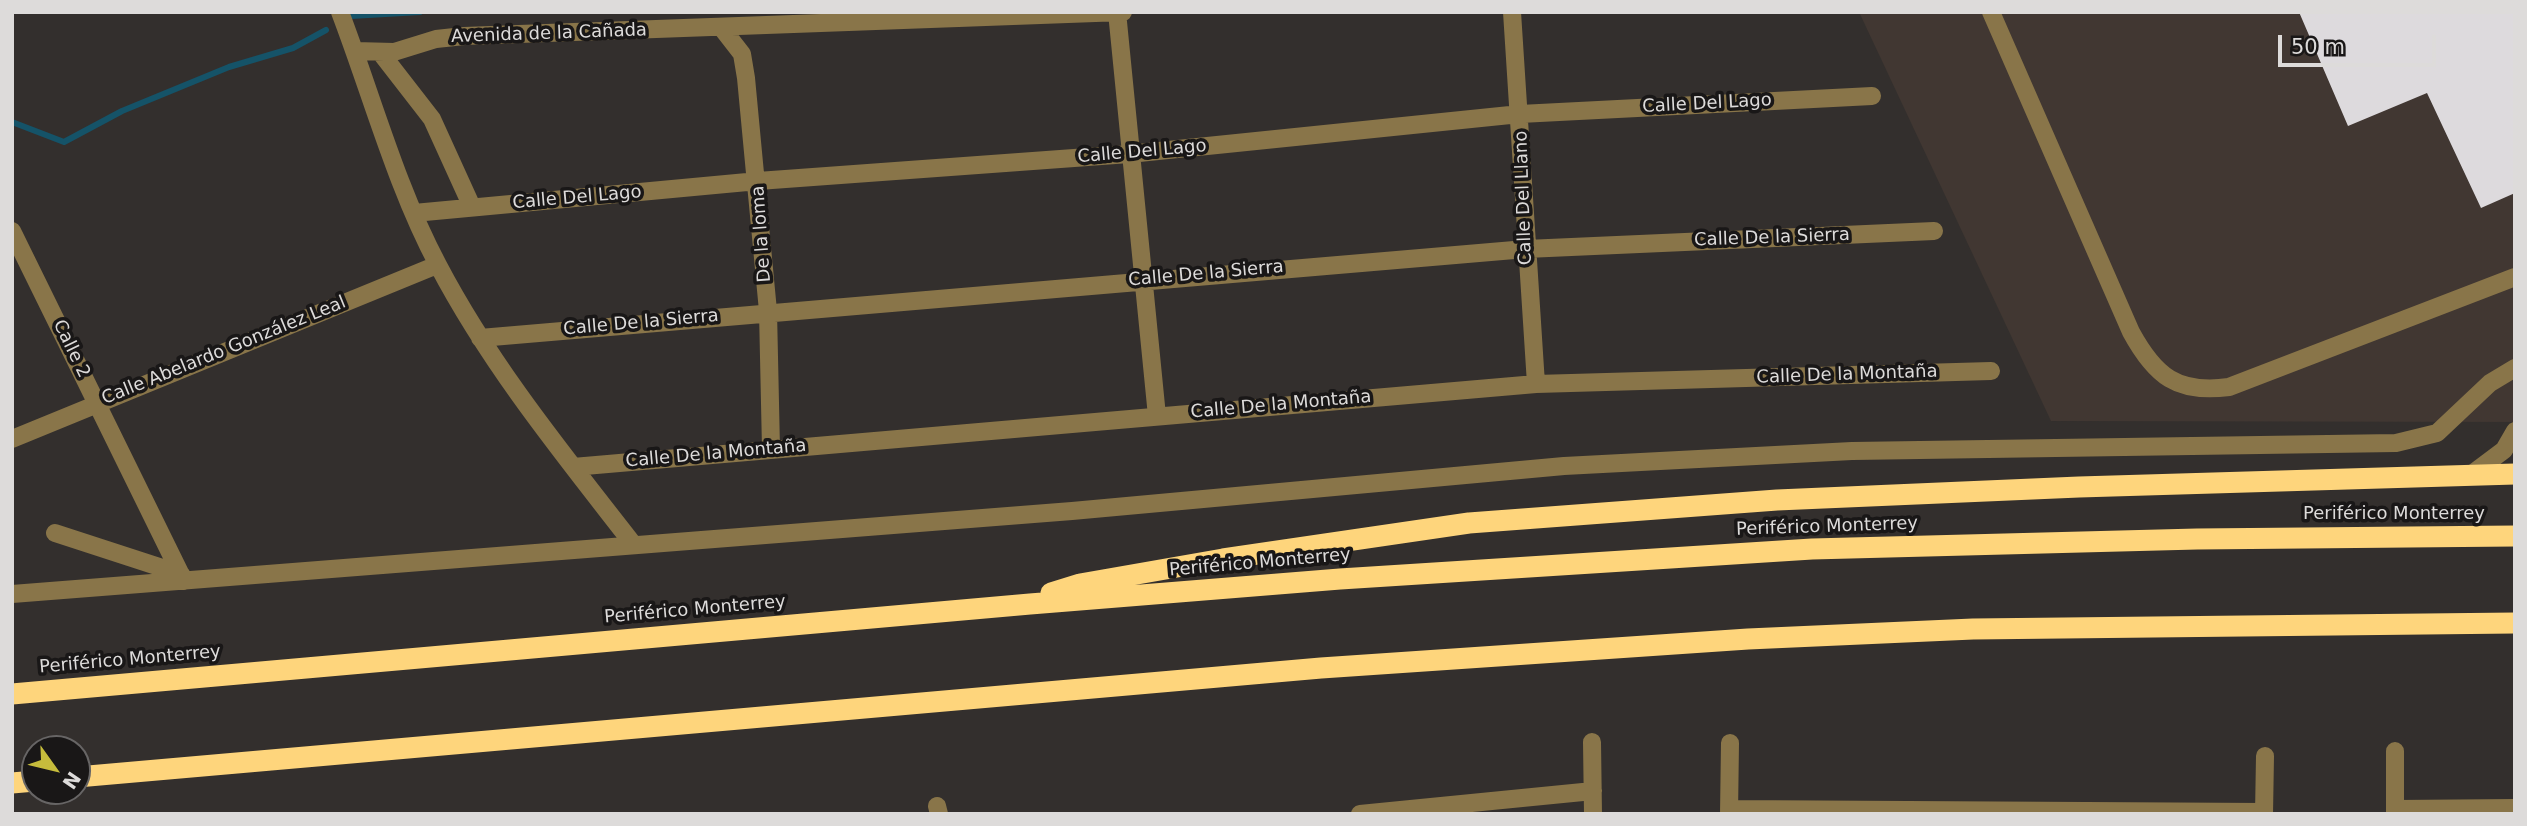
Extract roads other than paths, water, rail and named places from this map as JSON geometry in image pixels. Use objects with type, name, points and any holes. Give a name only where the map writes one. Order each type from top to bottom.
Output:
[{"type":"highway","points":[[1030,604],[1080,584],[1311,545],[1469,523],[1777,500],[2515,474]]},
{"type":"highway","name":"Periférico Monterrey","points":[[12,694],[1340,579],[1812,549],[2197,539],[2515,536]]},
{"type":"highway","points":[[91,777],[1294,670],[1748,639],[2053,627],[2515,623]]},
{"type":"street","points":[[340,12],[414,213],[437,265],[480,338],[573,467],[633,544]]},
{"type":"street","points":[[1119,12],[1129,154],[1157,416]]},
{"type":"street","name":"Avenida de la Cañada","points":[[355,51],[394,52],[436,38],[464,36],[1119,12]]},
{"type":"street","name":"Calle Del Llano","points":[[1512,12],[1521,114],[1525,249],[1536,384]]},
{"type":"street","points":[[1992,12],[2130,332],[2144,356],[2160,373],[2181,385],[2206,390],[2229,387],[2515,277]]},
{"type":"street","name":"De la loma","points":[[721,27],[742,54],[758,181],[768,311],[771,449]]},
{"type":"street","points":[[380,52],[432,119],[472,207]]},
{"type":"street","name":"Calle Del Lago","points":[[414,213],[758,181],[1129,154],[1521,114],[1872,96]]},
{"type":"street","name":"Calle 2","points":[[12,231],[182,578]]},
{"type":"street","name":"Calle De la Sierra","points":[[480,338],[1142,279],[1525,249],[1934,231]]},
{"type":"street","name":"Calle Abelardo González Leal","points":[[12,439],[437,265]]},
{"type":"street","points":[[12,594],[182,578],[518,556],[633,544],[1072,511],[1564,466],[1852,451],[2396,443],[2437,433],[2490,383],[2515,368]]},
{"type":"street","name":"Calle De la Montaña","points":[[573,467],[1536,384],[1991,371]]},
{"type":"street","points":[[2472,474],[2504,450],[2515,431]]},
{"type":"street","points":[[55,533],[182,578]]},
{"type":"street","points":[[1592,742],[1593,814]]},
{"type":"street","points":[[1730,743],[1729,812],[2264,813],[2265,756]]},
{"type":"street","points":[[2395,751],[2395,812],[2515,808]]},
{"type":"street","points":[[1360,814],[1593,791]]},
{"type":"waterway","points":[[351,16],[420,12]]},
{"type":"waterway","points":[[12,122],[64,142],[122,111],[229,67],[293,48],[326,30]]}]
